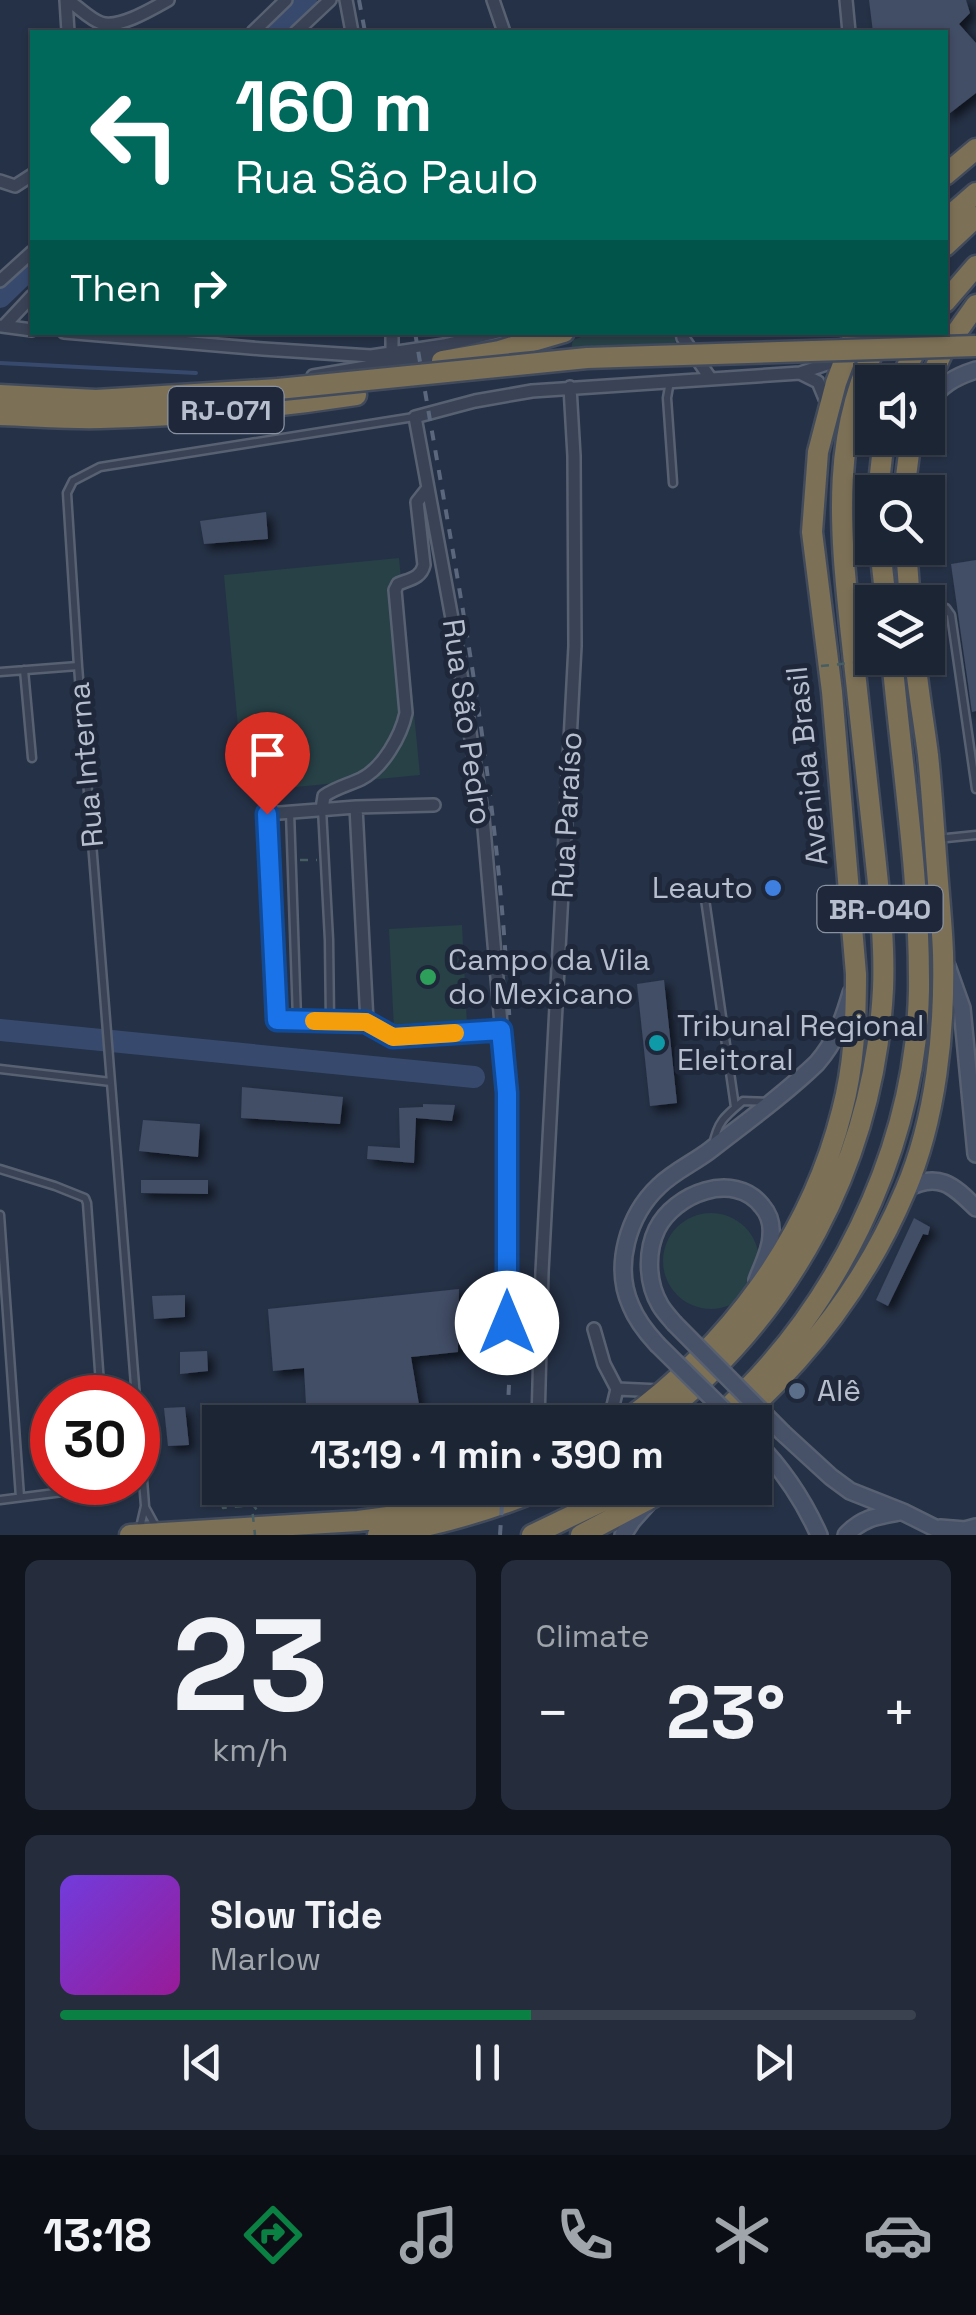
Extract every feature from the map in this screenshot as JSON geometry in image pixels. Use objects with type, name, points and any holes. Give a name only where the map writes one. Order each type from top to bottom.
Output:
[{"type":"highway","points":[[948,172],[976,149]]},
{"type":"highway","points":[[948,217],[976,194]]},
{"type":"highway","points":[[948,243],[976,216]]},
{"type":"highway","points":[[948,299],[976,266]]},
{"type":"highway","points":[[937,365],[976,305]]},
{"type":"highway","points":[[278,389],[499,351],[554,335]]},
{"type":"highway","name":"Avenida Brasil","points":[[677,1405],[740,1344],[796,1269],[838,1188],[854,1145],[874,1067],[883,952],[840,520],[845,448],[855,398],[882,335]]},
{"type":"highway","points":[[908,365],[923,335]]},
{"type":"highway","name":"Avenida Brasil","points":[[646,1405],[746,1307],[780,1259],[800,1224],[843,1109],[852,1058],[856,974],[832,692],[812,532],[818,452],[853,338]]},
{"type":"highway","name":"RJ-071","points":[[0,392],[96,400],[278,389],[588,358],[976,346]]},
{"type":"highway","name":"RJ-071","points":[[0,415],[172,416],[298,404],[535,372],[976,356]]},
{"type":"highway","points":[[832,692],[839,680],[829,532],[845,448]]},
{"type":"highway","name":"BR-040","points":[[729,1405],[776,1357],[827,1289],[868,1212],[906,1090],[916,1028],[918,926],[894,675]]},
{"type":"highway","points":[[755,1405],[778,1384],[852,1291],[878,1250],[906,1189],[930,1102],[941,1022],[943,964],[928,755],[917,675]]},
{"type":"highway","points":[[776,1357],[837,1286],[875,1227],[891,1192],[916,1115],[943,964]]},
{"type":"highway","points":[[130,1535],[259,1531],[428,1512],[449,1505]]},
{"type":"highway","points":[[378,1535],[434,1525],[497,1505]]},
{"type":"highway","points":[[532,1535],[595,1505]]},
{"type":"highway","points":[[581,1535],[636,1505]]},
{"type":"main road","points":[[945,384],[976,370]]},
{"type":"main road","points":[[943,964],[962,1008],[976,1154]]},
{"type":"main road","points":[[719,1405],[642,1327],[624,1285],[627,1239],[640,1210],[660,1183],[696,1161],[804,1076],[832,1046],[856,974]]},
{"type":"main road","points":[[696,1161],[703,1192]]},
{"type":"main road","points":[[906,1189],[927,1180],[948,1184],[976,1208]]},
{"type":"main road","points":[[746,1307],[772,1235],[766,1210],[756,1199],[733,1188],[703,1192],[670,1211],[658,1228],[650,1266],[652,1287],[660,1306],[831,1477],[850,1491],[949,1535]]},
{"type":"main road","points":[[772,1460],[794,1487],[818,1535]]},
{"type":"main road","points":[[623,1535],[647,1505]]},
{"type":"main road","points":[[846,1535],[859,1522],[903,1512]]},
{"type":"main road","points":[[930,1526],[954,1530],[976,1527]]},
{"type":"street","points":[[67,0],[106,24],[147,12],[168,0]]},
{"type":"street","points":[[67,0],[68,30]]},
{"type":"street","points":[[255,30],[286,0]]},
{"type":"street","points":[[298,30],[330,0]]},
{"type":"street","points":[[346,0],[352,30]]},
{"type":"street","points":[[493,0],[503,30]]},
{"type":"street","points":[[846,0],[849,30]]},
{"type":"street","points":[[0,180],[15,186],[30,176]]},
{"type":"street","points":[[0,281],[30,254]]},
{"type":"street","points":[[2,326],[30,298]]},
{"type":"street","points":[[2,326],[30,330]]},
{"type":"street","points":[[144,335],[198,337],[324,354],[392,354],[479,335]]},
{"type":"street","points":[[392,335],[392,354]]},
{"type":"street","points":[[0,392],[143,393],[239,386],[482,348],[531,335]]},
{"type":"street","points":[[684,335],[710,378]]},
{"type":"street","points":[[415,416],[475,401],[570,387],[800,373],[826,364],[853,338]]},
{"type":"street","points":[[800,373],[818,382],[829,410]]},
{"type":"street","name":"Rua Paraíso","points":[[539,1405],[574,663],[570,387]]},
{"type":"street","name":"Rua São Pedro","points":[[415,416],[483,817],[507,1093],[507,1323],[513,1332],[541,1335]]},
{"type":"street","points":[[322,809],[324,796],[366,776],[402,732],[406,713],[395,590],[398,584],[418,576],[424,564],[417,502],[428,488]]},
{"type":"street","points":[[434,805],[267,814],[277,1020],[366,1022],[393,1037],[501,1030]]},
{"type":"street","points":[[356,807],[366,1022]]},
{"type":"street","points":[[594,1329],[604,1364],[617,1389],[613,1405]]},
{"type":"street","points":[[617,1389],[664,1391]]},
{"type":"lane","points":[[670,381],[667,398],[673,484]]},
{"type":"lane","name":"Rua Interna","points":[[134,1375],[67,493],[74,481],[100,467],[415,416]]},
{"type":"lane","points":[[945,608],[951,615],[976,789]]},
{"type":"lane","points":[[0,672],[78,666]]},
{"type":"lane","points":[[24,670],[32,758]]},
{"type":"lane","points":[[322,809],[330,1021]]},
{"type":"lane","points":[[290,812],[297,1021]]},
{"type":"lane","points":[[935,839],[976,834]]},
{"type":"lane","points":[[705,900],[735,1107]]},
{"type":"lane","points":[[0,1069],[111,1082]]},
{"type":"lane","points":[[712,1148],[717,1126],[735,1107],[745,1100],[770,1102]]},
{"type":"lane","points":[[0,1169],[55,1186],[84,1198],[87,1203],[99,1375]]},
{"type":"lane","points":[[0,1216],[20,1497]]},
{"type":"lane","points":[[0,1500],[30,1496]]},
{"type":"lane","points":[[145,1506],[148,1533]]},
{"type":"lane","points":[[145,1506],[148,1533]]},
{"type":"path","points":[[821,666],[855,663]]},
{"type":"path","points":[[259,1531],[250,1498],[222,1502],[222,1508],[253,1504],[258,1511],[259,1531]]},
{"type":"green space","points":[[586,335],[675,335],[675,347],[571,349],[573,340]]},
{"type":"green space","points":[[399,558],[420,775],[244,792],[224,575]]},
{"type":"green space","name":"Campo da Vila do Mexicano","points":[[462,925],[467,1025],[394,1029],[389,929]]},
{"type":"green space","points":[[711,1213],[729,1216],[745,1227],[756,1243],[756,1279],[745,1295],[729,1306],[711,1309],[693,1306],[677,1295],[666,1279],[663,1261],[666,1243],[677,1227],[693,1216]]},
{"type":"building","points":[[869,0],[966,0],[970,13],[959,24],[976,43],[976,93],[948,115],[948,30],[873,30]]},
{"type":"building","points":[[266,512],[268,539],[204,544],[200,521]]},
{"type":"building","points":[[976,560],[976,711],[972,712],[951,564]]},
{"type":"building","name":"Tribunal Regional Eleitoral","points":[[664,980],[677,1103],[650,1106],[637,984]]},
{"type":"building","points":[[242,1087],[343,1097],[340,1124],[241,1118]]},
{"type":"building","points":[[455,1105],[452,1121],[416,1118],[414,1163],[367,1159],[368,1146],[400,1148],[399,1108]]},
{"type":"building","points":[[143,1120],[200,1124],[198,1157],[139,1151]]},
{"type":"building","points":[[141,1180],[208,1180],[208,1194],[141,1193]]},
{"type":"building","points":[[914,1218],[930,1227],[928,1235],[923,1234],[888,1306],[876,1300]]},
{"type":"building","points":[[459,1289],[458,1352],[411,1357],[419,1405],[306,1405],[304,1368],[273,1371],[268,1309]]},
{"type":"building","points":[[185,1295],[185,1317],[154,1319],[152,1296]]},
{"type":"building","points":[[207,1351],[208,1371],[180,1374],[180,1352]]},
{"type":"building","points":[[185,1407],[189,1445],[168,1446],[164,1408]]},
{"type":"waterway","points":[[275,30],[306,0]]},
{"type":"waterway","points":[[0,297],[30,268]]},
{"type":"waterway","points":[[0,363],[196,373]]},
{"type":"waterway","points":[[0,1030],[474,1077]]},
{"type":"railway","points":[[359,0],[365,30]]},
{"type":"railway","points":[[416,335],[475,685],[506,958],[514,1190],[508,1405]]},
{"type":"railway","points":[[500,1535],[502,1505]]},
{"type":"slow traffic","points":[[314,1021],[366,1022],[393,1037],[455,1033]]},
{"type":"place","name":"Leauto","points":[[773,888]]},
{"type":"place","name":"Campo da Vila do Mexicano","points":[[428,977]]},
{"type":"place","name":"Tribunal Regional Eleitoral","points":[[657,1043]]},
{"type":"place","name":"Alê","points":[[797,1391]]},
{"type":"route","points":[[267,814],[277,1020],[366,1022],[393,1037],[501,1030],[507,1093],[507,1323]]}]
